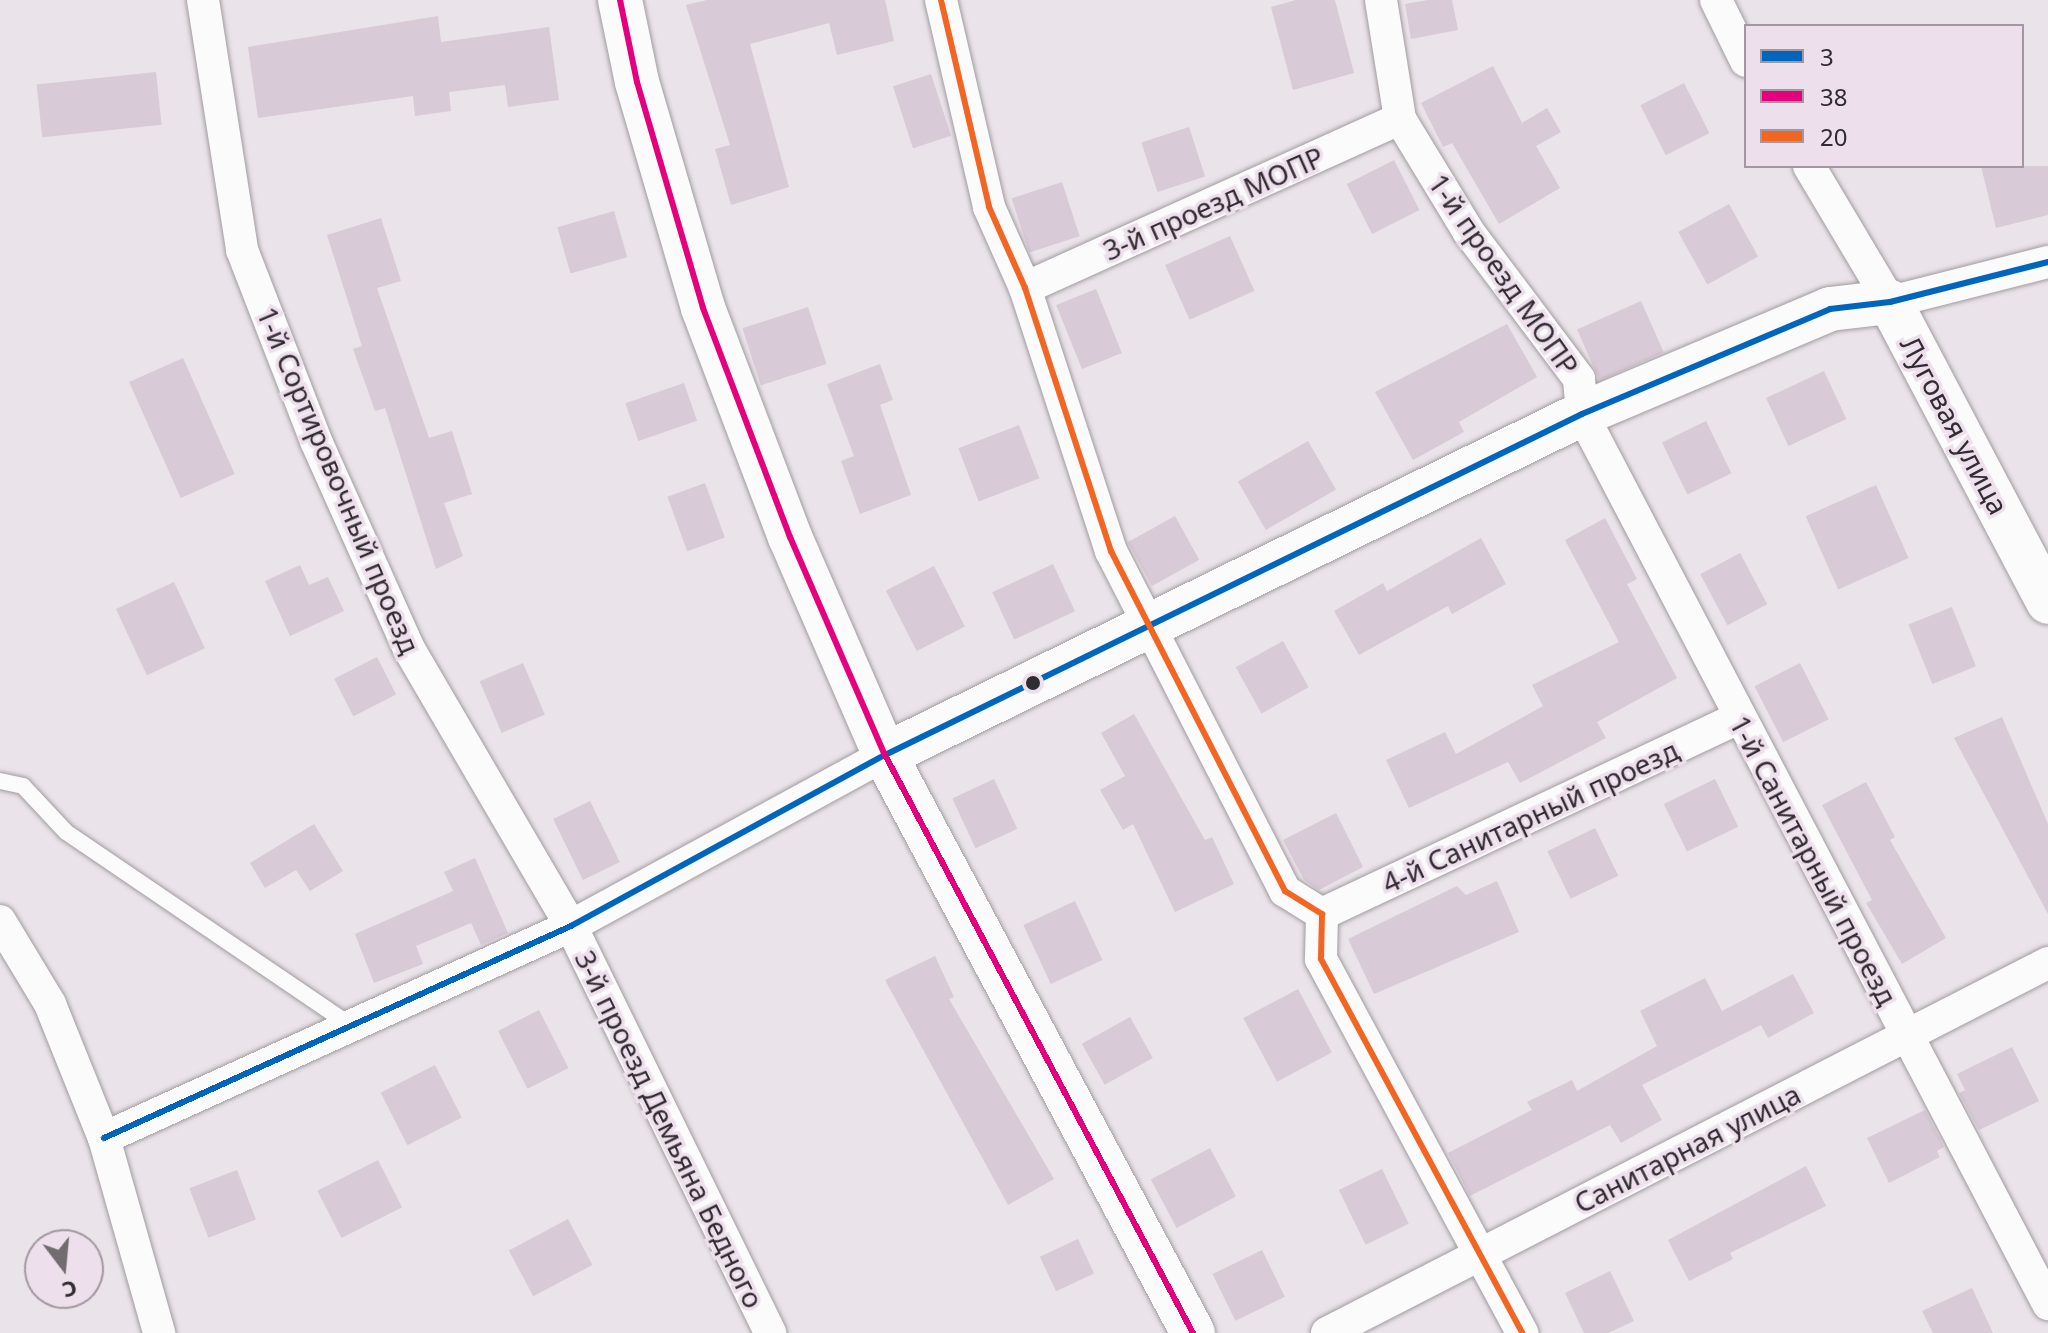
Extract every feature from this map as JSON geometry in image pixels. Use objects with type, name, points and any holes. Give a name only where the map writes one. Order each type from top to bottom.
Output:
[{"type":"main road","points":[[620,0],[637,82],[703,308],[790,537],[885,755],[1193,1333]]},
{"type":"main road","points":[[885,755],[1582,414],[1830,309],[1890,302]]},
{"type":"main road","name":"Луговая улица","points":[[1890,302],[2048,602]]},
{"type":"street","name":"1-й Сортировочный проезд","points":[[203,0],[242,250],[316,441],[409,649],[571,926]]},
{"type":"street","points":[[941,0],[989,207],[1025,288],[1111,551],[1285,891],[1322,914],[1321,959],[1477,1255],[1522,1333]]},
{"type":"street","name":"1-й проезд МОПР","points":[[1381,0],[1400,119],[1468,231],[1579,379],[1582,414]]},
{"type":"street","points":[[1716,0],[1744,57]]},
{"type":"street","name":"3-й проезд МОПР","points":[[1025,288],[1400,119]]},
{"type":"street","name":"Луговая улица","points":[[1810,168],[1890,302]]},
{"type":"street","points":[[1890,302],[2048,262]]},
{"type":"street","name":"1-й Санитарный проезд","points":[[1582,414],[1738,718],[2048,1304]]},
{"type":"street","name":"4-й Санитарный проезд","points":[[1322,914],[1738,718]]},
{"type":"street","points":[[104,1138],[571,926],[885,755]]},
{"type":"street","points":[[0,921],[50,1004],[104,1138],[159,1333]]},
{"type":"street","name":"3-й проезд Демьяна Бедного","points":[[571,926],[770,1333]]},
{"type":"street","name":"Санитарная улица","points":[[1327,1333],[2048,963]]},
{"type":"lane","points":[[0,781],[23,786],[66,832],[351,1026]]},
{"type":"building","points":[[707,0],[885,0],[894,41],[837,55],[829,23],[750,44],[789,187],[731,205],[715,149],[730,145],[686,5]]},
{"type":"building","points":[[1296,0],[1335,0],[1354,73],[1293,90],[1271,7]]},
{"type":"building","points":[[1452,0],[1458,30],[1411,39],[1405,4]]},
{"type":"building","points":[[438,16],[441,42],[549,27],[559,100],[508,107],[505,85],[449,92],[451,111],[415,116],[413,96],[258,118],[248,47]]},
{"type":"building","points":[[1493,66],[1522,123],[1547,108],[1561,132],[1536,146],[1560,188],[1499,224],[1452,143],[1443,147],[1421,103]]},
{"type":"building","points":[[156,72],[162,125],[42,137],[37,85]]},
{"type":"building","points":[[931,74],[951,136],[913,148],[893,86]]},
{"type":"building","points":[[1684,83],[1709,133],[1666,155],[1640,105]]},
{"type":"building","points":[[1189,127],[1205,176],[1158,192],[1141,142]]},
{"type":"building","points":[[1394,160],[1419,210],[1372,234],[1347,184]]},
{"type":"building","points":[[2048,166],[2048,215],[1996,228],[1981,168]]},
{"type":"building","points":[[1062,182],[1080,236],[1029,253],[1012,198]]},
{"type":"building","points":[[1729,204],[1758,256],[1707,285],[1678,232]]},
{"type":"building","points":[[614,211],[627,257],[571,273],[557,227]]},
{"type":"building","points":[[381,218],[401,281],[377,288],[429,438],[452,431],[472,494],[444,503],[463,556],[436,569],[385,408],[375,411],[353,349],[362,346],[327,235]]},
{"type":"building","points":[[1230,236],[1254,291],[1190,320],[1165,265]]},
{"type":"building","points":[[1096,289],[1122,353],[1082,369],[1056,305]]},
{"type":"building","points":[[1641,301],[1664,352],[1600,381],[1577,329]]},
{"type":"building","points":[[808,307],[827,364],[761,385],[742,328]]},
{"type":"building","points":[[1507,324],[1537,377],[1459,422],[1464,432],[1413,460],[1375,392]]},
{"type":"building","points":[[183,358],[235,474],[181,498],[129,382]]},
{"type":"building","points":[[880,364],[893,400],[880,405],[911,495],[860,514],[841,461],[854,456],[827,384]]},
{"type":"building","points":[[1824,371],[1846,419],[1788,446],[1766,398]]},
{"type":"building","points":[[684,383],[697,421],[638,441],[625,403]]},
{"type":"building","points":[[1706,421],[1731,473],[1687,495],[1662,442]]},
{"type":"building","points":[[1019,425],[1039,478],[979,502],[958,448]]},
{"type":"building","points":[[1308,441],[1336,489],[1266,530],[1238,482]]},
{"type":"building","points":[[705,483],[725,538],[687,551],[667,497]]},
{"type":"building","points":[[1876,485],[1909,558],[1838,589],[1806,516]]},
{"type":"building","points":[[1175,516],[1199,560],[1152,586],[1128,542]]},
{"type":"building","points":[[1605,518],[1637,579],[1627,584],[1677,678],[1597,722],[1606,738],[1520,783],[1508,762],[1409,808],[1386,760],[1445,732],[1456,754],[1543,706],[1532,685],[1619,642],[1565,540]]},
{"type":"building","points":[[1481,538],[1506,584],[1452,614],[1448,606],[1359,655],[1334,611],[1383,583],[1387,591]]},
{"type":"building","points":[[1740,553],[1767,604],[1727,625],[1700,574]]},
{"type":"building","points":[[1053,564],[1075,611],[1014,639],[992,592]]},
{"type":"building","points":[[300,565],[309,585],[328,577],[344,611],[290,636],[265,581]]},
{"type":"building","points":[[934,566],[965,627],[917,651],[886,591]]},
{"type":"building","points":[[174,582],[205,648],[147,675],[116,609]]},
{"type":"building","points":[[1952,607],[1976,666],[1932,684],[1908,625]]},
{"type":"building","points":[[1283,641],[1309,687],[1261,714],[1236,667]]},
{"type":"building","points":[[377,657],[396,694],[353,716],[334,679]]},
{"type":"building","points":[[523,663],[545,715],[502,733],[480,681]]},
{"type":"building","points":[[1800,663],[1829,719],[1783,742],[1755,686]]},
{"type":"building","points":[[1134,714],[1205,840],[1212,837],[1234,884],[1175,912],[1133,824],[1123,830],[1100,790],[1125,776],[1101,733]]},
{"type":"building","points":[[2002,717],[2048,824],[2048,914],[1954,738]]},
{"type":"building","points":[[994,779],[1017,829],[976,848],[952,798]]},
{"type":"building","points":[[1715,779],[1738,827],[1687,852],[1664,804]]},
{"type":"building","points":[[1866,782],[1895,837],[1890,840],[1946,938],[1902,964],[1866,903],[1872,900],[1822,805]]},
{"type":"building","points":[[590,801],[620,862],[583,880],[553,819]]},
{"type":"building","points":[[1336,813],[1363,867],[1319,890],[1304,880],[1283,840]]},
{"type":"building","points":[[314,824],[343,871],[310,891],[296,870],[265,888],[250,863]]},
{"type":"building","points":[[1595,828],[1618,876],[1571,899],[1547,851]]},
{"type":"building","points":[[475,858],[508,933],[481,945],[471,923],[416,946],[423,964],[374,983],[355,934],[453,891],[444,872]]},
{"type":"building","points":[[1497,881],[1519,932],[1374,994],[1348,939],[1457,886],[1466,895]]},
{"type":"building","points":[[1075,901],[1102,960],[1051,984],[1023,925]]},
{"type":"building","points":[[935,956],[954,997],[949,999],[1054,1179],[1008,1205],[885,980]]},
{"type":"building","points":[[1793,974],[1814,1013],[1768,1038],[1761,1025],[1642,1085],[1662,1120],[1621,1143],[1610,1125],[1470,1196],[1448,1153],[1532,1110],[1527,1102],[1572,1080],[1577,1091],[1657,1046],[1640,1011],[1705,978],[1722,1011]]},
{"type":"building","points":[[1298,989],[1332,1053],[1277,1082],[1243,1018]]},
{"type":"building","points":[[539,1010],[569,1068],[528,1089],[498,1031]]},
{"type":"building","points":[[1130,1017],[1153,1058],[1105,1085],[1082,1044]]},
{"type":"building","points":[[2012,1047],[2039,1101],[1979,1130],[1959,1093],[1965,1090],[1957,1074]]},
{"type":"building","points":[[435,1065],[462,1118],[407,1145],[381,1093]]},
{"type":"building","points":[[1925,1110],[1944,1147],[1937,1151],[1940,1157],[1889,1183],[1867,1138]]},
{"type":"building","points":[[1210,1148],[1236,1197],[1177,1228],[1151,1179]]},
{"type":"building","points":[[378,1160],[402,1207],[341,1238],[317,1191]]},
{"type":"building","points":[[1806,1166],[1826,1206],[1730,1253],[1733,1259],[1689,1281],[1668,1240]]},
{"type":"building","points":[[1382,1169],[1409,1224],[1366,1245],[1339,1190]]},
{"type":"building","points":[[237,1170],[256,1219],[208,1238],[189,1188]]},
{"type":"building","points":[[568,1219],[592,1265],[533,1296],[509,1250]]},
{"type":"building","points":[[1078,1239],[1094,1273],[1056,1291],[1040,1257]]},
{"type":"building","points":[[1262,1250],[1285,1297],[1235,1321],[1213,1274]]},
{"type":"building","points":[[1610,1271],[1634,1321],[1608,1333],[1584,1333],[1565,1293]]},
{"type":"building","points":[[1972,1288],[1993,1333],[1933,1333],[1922,1311]]},
{"type":"transit line","name":"38","points":[[620,0],[637,82],[703,308],[790,537],[885,755],[1193,1333]]},
{"type":"transit line","name":"20","points":[[941,0],[989,207],[1025,288],[1111,551],[1285,891],[1322,914],[1321,959],[1522,1333]]},
{"type":"transit line","name":"3","points":[[104,1138],[571,926],[885,755],[1582,414],[1830,309],[1890,302],[2048,262]]}]
